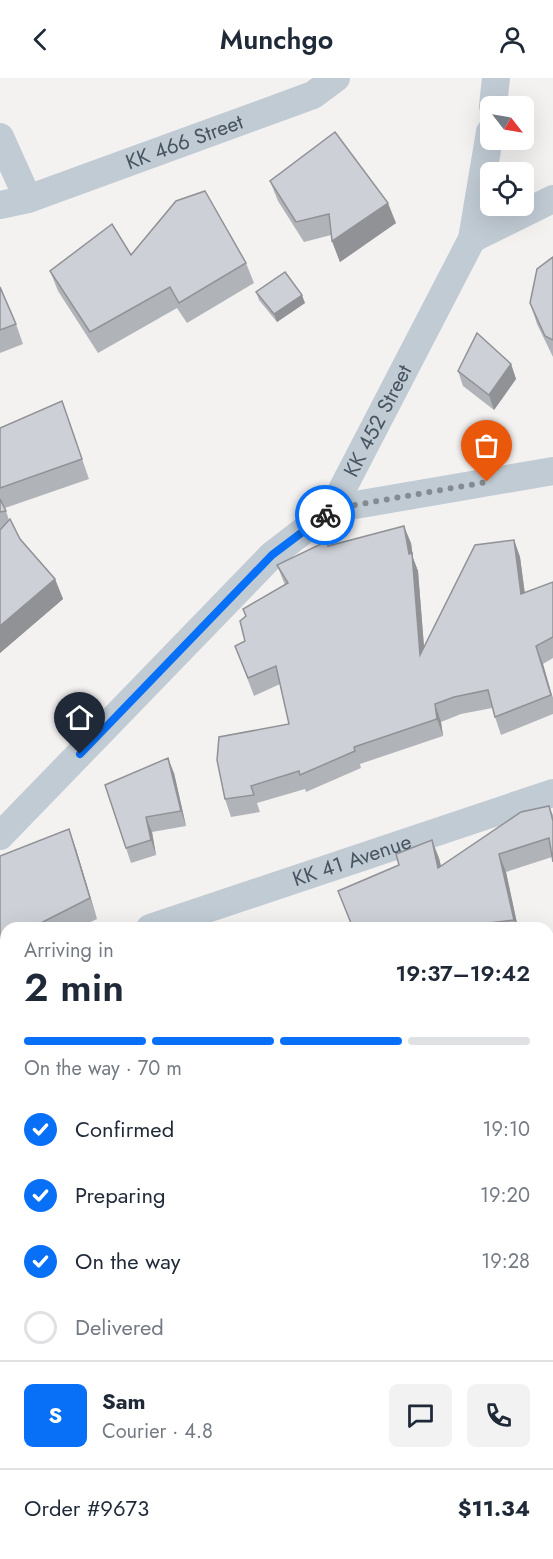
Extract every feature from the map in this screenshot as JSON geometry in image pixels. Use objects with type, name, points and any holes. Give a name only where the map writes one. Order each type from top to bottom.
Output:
[{"type":"street","name":"KK 466 Street","points":[[0,205],[28,199],[313,95],[336,78]]},
{"type":"street","points":[[494,96],[496,78]]},
{"type":"street","points":[[0,137],[28,199]]},
{"type":"street","name":"KK 452 Street","points":[[0,836],[272,555],[332,509],[472,239],[487,150]]},
{"type":"street","points":[[472,239],[553,199]]},
{"type":"street","points":[[332,509],[553,471]]},
{"type":"street","name":"KK 41 Avenue","points":[[168,922],[553,793]]},
{"type":"building","points":[[335,132],[388,203],[332,241],[329,214],[296,222],[270,181]]},
{"type":"building","points":[[205,191],[246,263],[179,303],[170,287],[90,332],[50,271],[112,224],[131,255],[176,201]]},
{"type":"building","points":[[553,257],[553,340],[545,336],[530,303],[537,269]]},
{"type":"building","points":[[285,272],[302,295],[274,314],[256,292]]},
{"type":"building","points":[[0,287],[16,324],[0,330]]},
{"type":"building","points":[[477,333],[511,364],[489,395],[458,371]]},
{"type":"building","points":[[62,401],[82,459],[0,488],[0,428]]},
{"type":"building","points":[[0,499],[6,511],[0,512]]},
{"type":"building","points":[[10,519],[20,539],[55,579],[0,626],[0,530]]},
{"type":"building","points":[[404,526],[409,554],[412,553],[420,655],[475,545],[514,540],[521,594],[553,582],[553,637],[536,646],[551,695],[495,717],[488,690],[454,697],[435,704],[437,719],[354,747],[355,751],[300,775],[299,771],[251,786],[254,795],[225,799],[217,760],[219,737],[289,724],[276,666],[248,678],[235,646],[245,641],[240,621],[246,616],[243,609],[288,583],[277,565],[327,541],[328,546]]},
{"type":"building","points":[[168,758],[181,811],[146,817],[151,840],[126,848],[105,785]]},
{"type":"building","points":[[549,806],[553,821],[553,862],[549,838],[499,854],[514,920],[351,922],[338,891],[399,865],[396,854],[432,840],[438,868],[521,812]]},
{"type":"building","points":[[69,829],[90,898],[43,922],[0,922],[0,856]]},
{"type":"way so far","points":[[325,515],[332,509],[487,482]]},
{"type":"route","points":[[80,754],[272,555],[325,515]]}]
